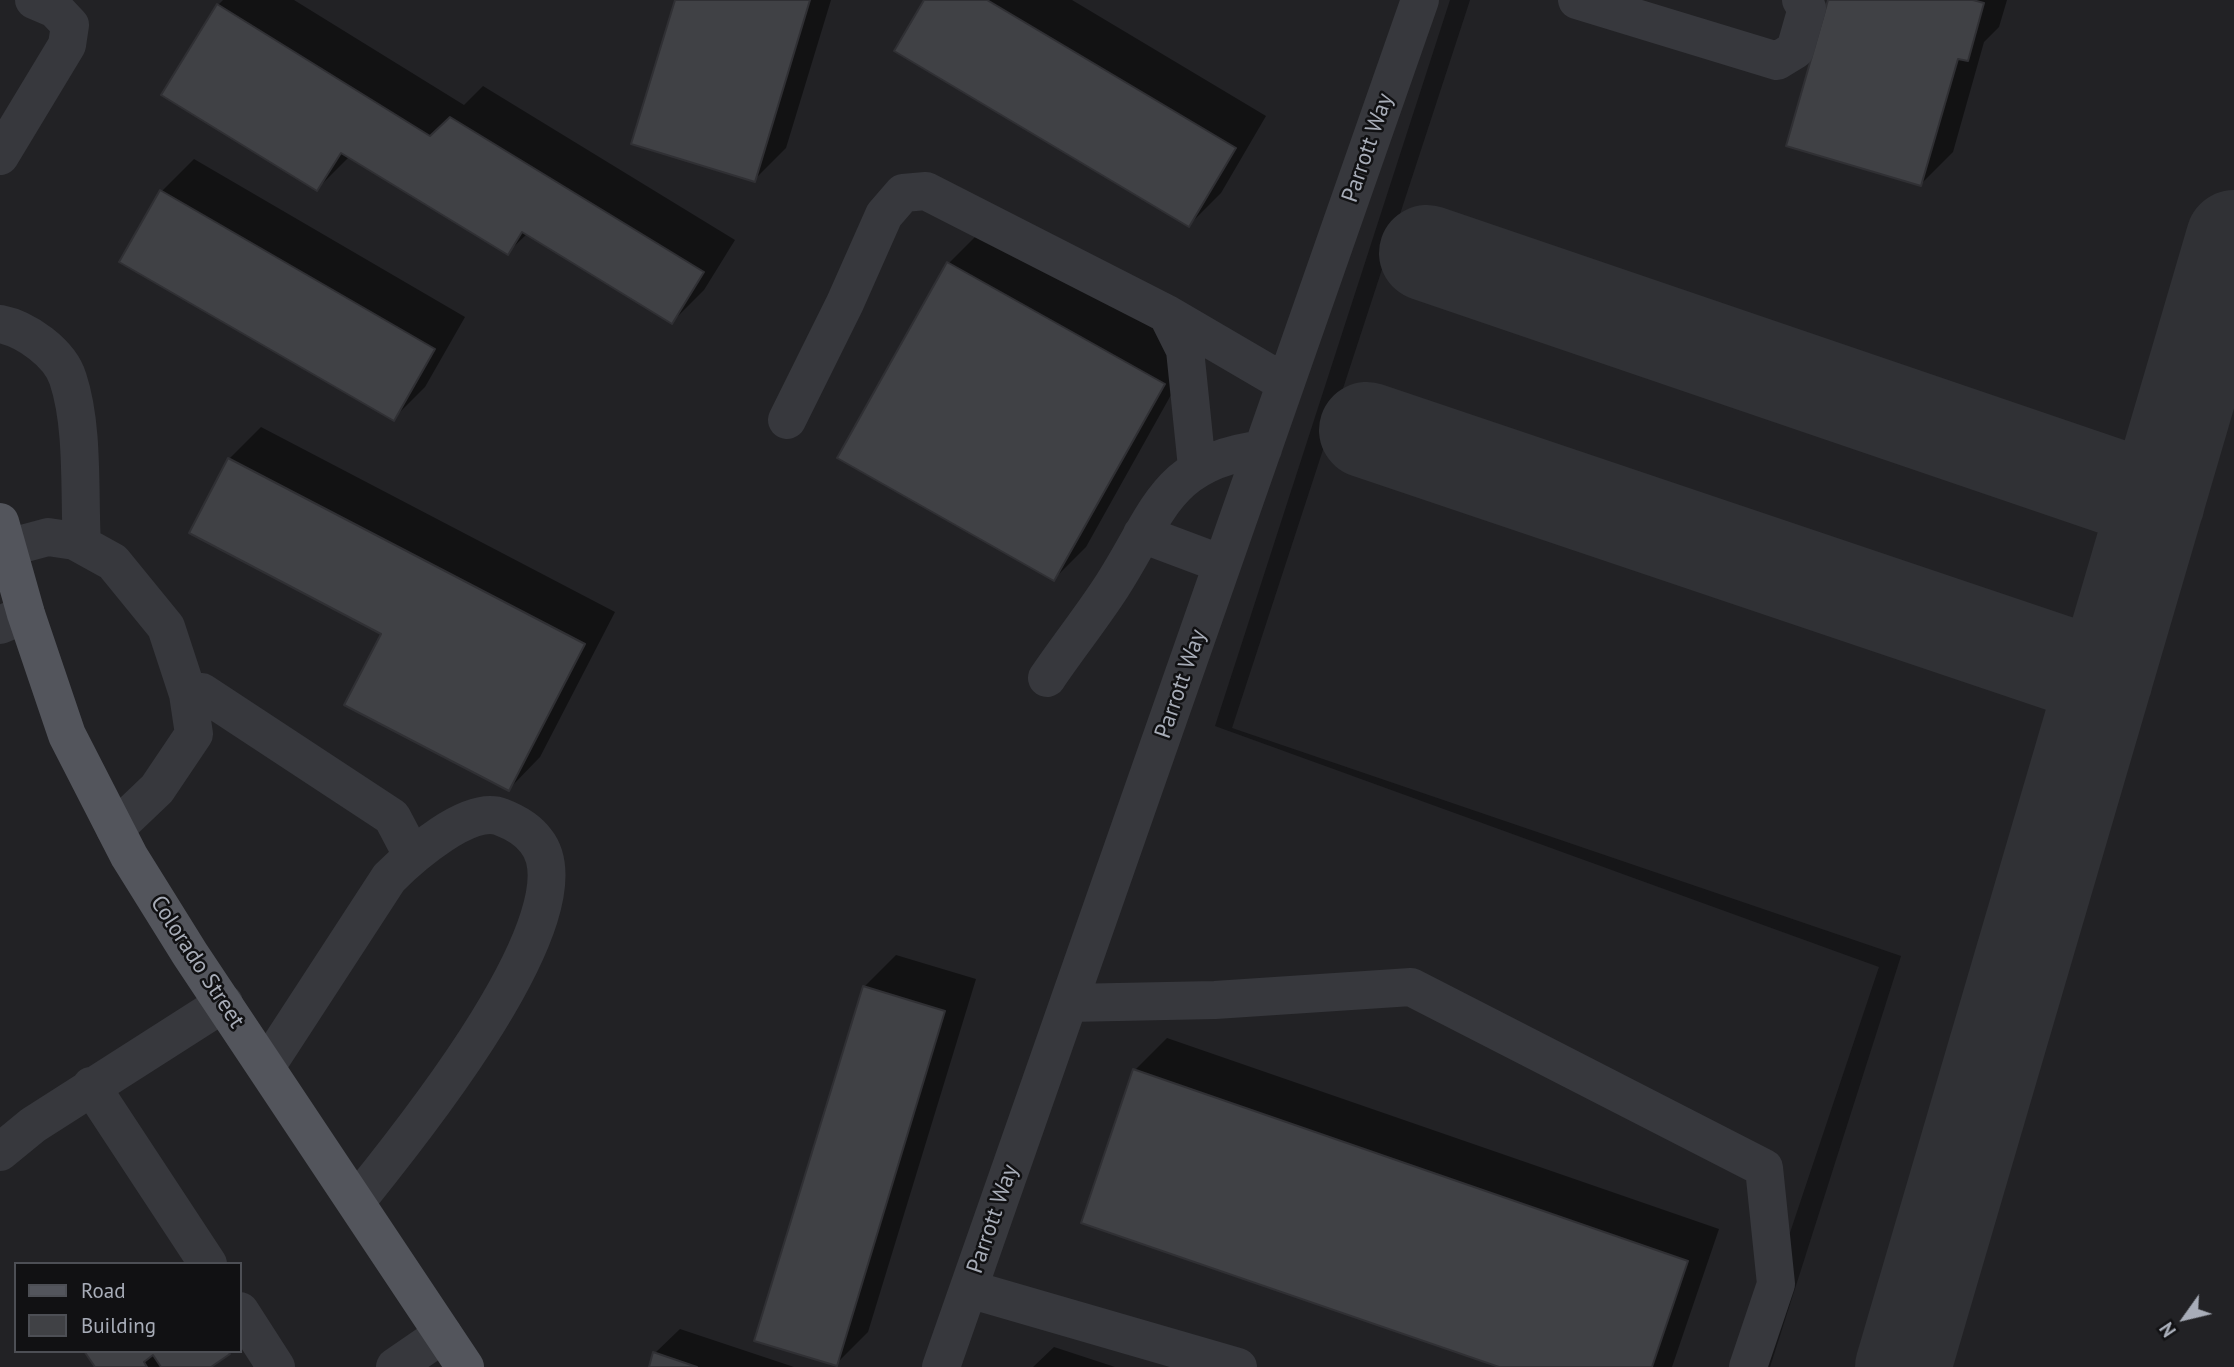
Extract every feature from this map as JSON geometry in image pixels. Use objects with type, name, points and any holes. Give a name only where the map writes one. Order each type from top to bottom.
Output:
[{"type":"main road","name":"Colorado Street","points":[[4,535],[13,619],[67,735],[129,856],[465,1367]]},
{"type":"street","points":[[0,156],[67,45],[71,25],[55,9],[34,0]]},
{"type":"street","name":"Parrott Way","points":[[941,1367],[1420,0]]},
{"type":"street","points":[[1577,0],[1777,61],[1796,50],[1807,8],[1801,0]]},
{"type":"street","points":[[787,421],[845,303],[884,215],[903,193],[926,191],[1167,314],[1286,383]]},
{"type":"street","points":[[1167,314],[1185,350],[1197,467]]},
{"type":"street","points":[[0,324],[45,346],[68,377],[76,424],[82,545]]},
{"type":"street","points":[[1047,678],[1112,587],[1142,534],[1177,484],[1197,467],[1227,454],[1262,449]]},
{"type":"street","points":[[1142,534],[1222,564]]},
{"type":"street","points":[[4,535],[75,541],[113,562],[166,627],[188,694],[194,734],[157,789],[115,829]]},
{"type":"street","points":[[188,694],[202,692],[392,817],[412,855]]},
{"type":"street","points":[[266,1068],[389,878],[412,855],[475,817],[498,815],[521,827],[538,842],[546,872],[544,899],[523,958],[484,1031],[415,1129],[356,1202]]},
{"type":"street","points":[[1069,1003],[1215,1000],[1411,987],[1764,1168],[1776,1284],[1748,1367]]},
{"type":"street","points":[[0,1152],[33,1125],[91,1086],[224,1003]]},
{"type":"street","points":[[91,1086],[207,1262]]},
{"type":"street","points":[[968,1289],[1238,1367]]},
{"type":"street","points":[[242,1314],[276,1367]]},
{"type":"street","points":[[395,1367],[443,1334]]},
{"type":"shaded area","points":[[0,0],[1450,0],[1215,726],[1879,967],[1745,1367],[0,1367]]},
{"type":"shaded area","points":[[1470,0],[2234,0],[2234,1367],[1770,1367],[1901,956],[1232,728]]},
{"type":"building","points":[[675,0],[810,0],[755,182],[631,144]]},
{"type":"building","points":[[924,0],[987,0],[1236,148],[1189,227],[894,51]]},
{"type":"building","points":[[1828,0],[1973,0],[1984,3],[1968,61],[1958,59],[1921,186],[1786,146]]},
{"type":"building","points":[[217,4],[430,136],[450,117],[704,272],[672,324],[522,232],[508,255],[341,153],[317,191],[161,95]]},
{"type":"building","points":[[160,190],[435,349],[394,421],[119,262]]},
{"type":"building","points":[[947,262],[1165,384],[1054,581],[837,458]]},
{"type":"building","points":[[228,458],[585,644],[509,791],[344,705],[381,634],[189,533]]},
{"type":"building","points":[[863,986],[945,1011],[837,1366],[754,1341]]},
{"type":"building","points":[[1133,1069],[1688,1261],[1652,1367],[1499,1367],[1081,1223]]},
{"type":"building","points":[[653,1352],[697,1367],[649,1367]]},
{"type":"building","points":[[85,1353],[230,1354],[211,1367],[161,1367],[153,1355],[144,1362],[147,1367],[95,1367]]},
{"type":"taxiway","points":[[1903,1367],[2234,238]]},
{"type":"taxiway","points":[[1427,253],[2157,502]]},
{"type":"taxiway","points":[[1367,430],[2105,679]]}]
